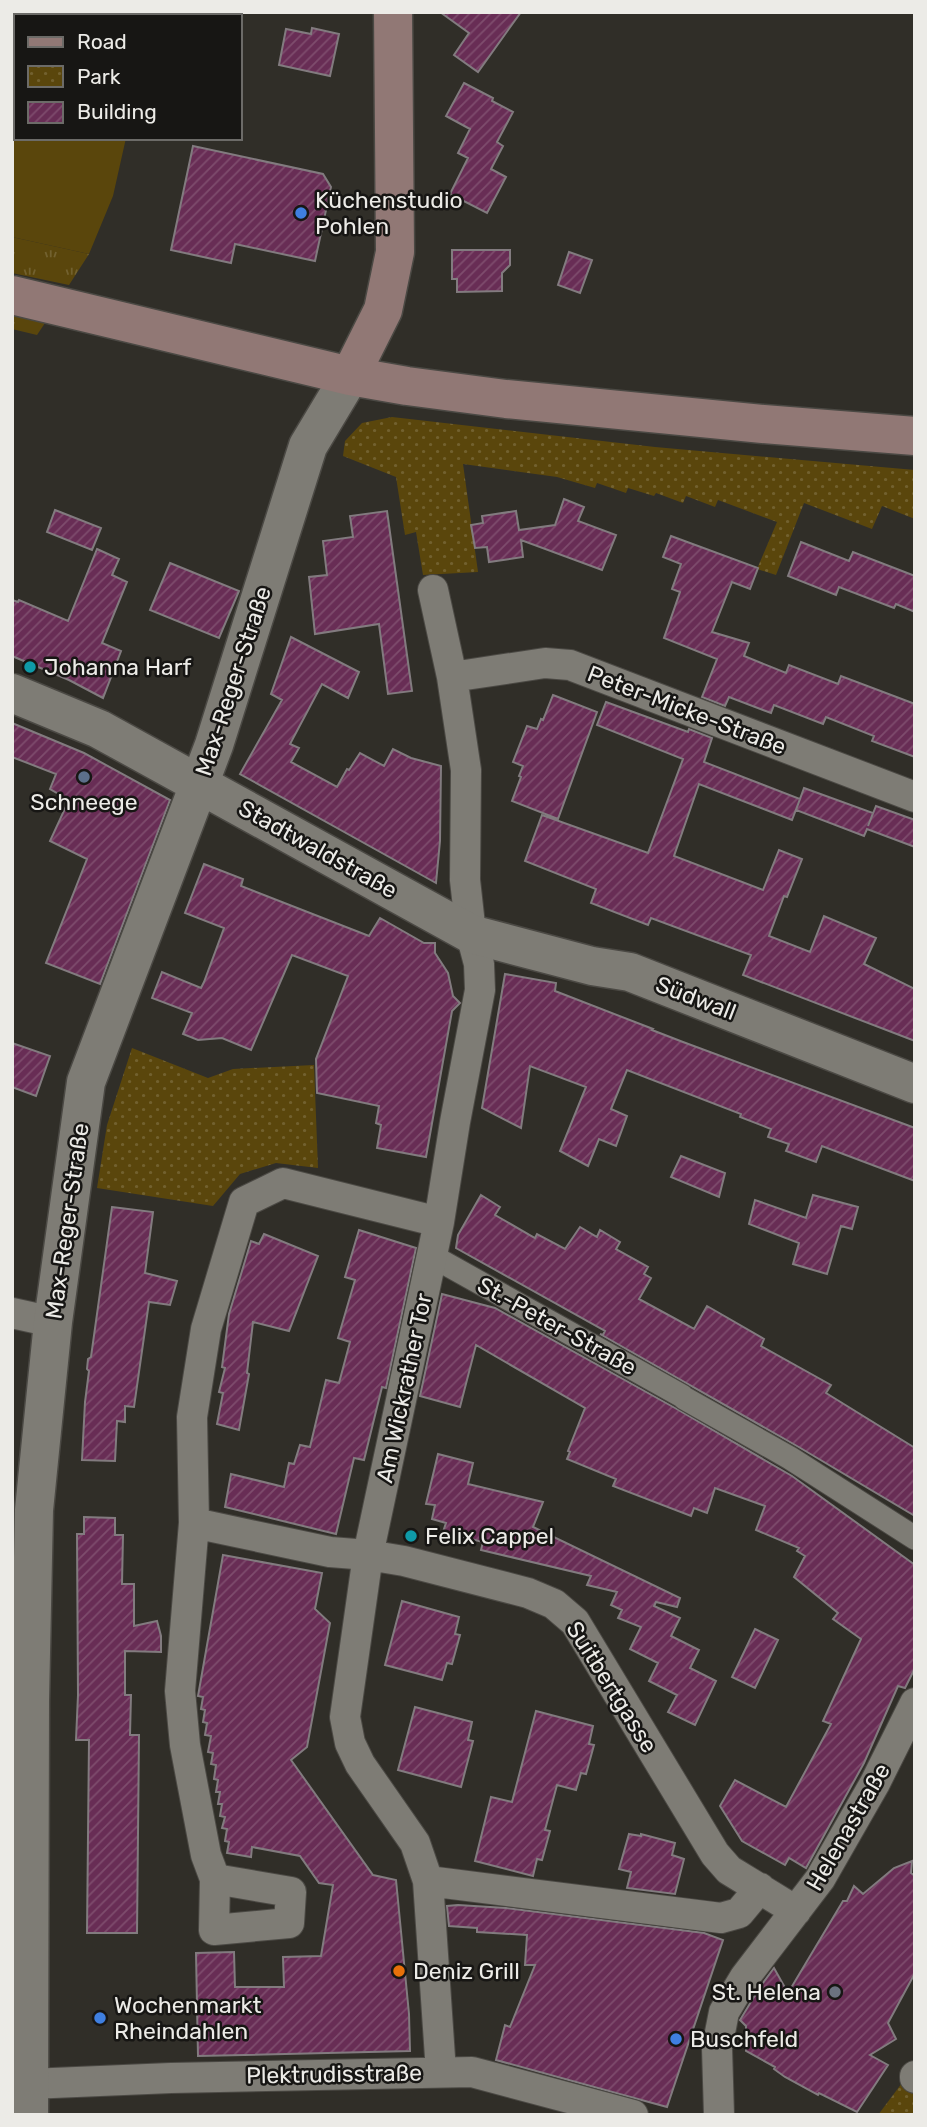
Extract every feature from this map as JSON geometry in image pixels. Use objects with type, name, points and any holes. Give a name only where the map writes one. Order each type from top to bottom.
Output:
[{"type":"main road","points":[[350,376],[383,310],[395,252],[393,12]]},
{"type":"main road","points":[[12,295],[350,376],[407,386],[506,399],[749,423],[915,436]]},
{"type":"street","name":"Max-Reger-Straße","points":[[29,2099],[30,1701],[34,1510],[53,1322],[86,1082],[200,784],[308,446],[350,376]]},
{"type":"street","points":[[433,590],[452,677],[466,770],[465,880],[471,934]]},
{"type":"street","name":"Peter-Micke-Straße","points":[[452,677],[545,663],[570,665],[915,797]]},
{"type":"street","name":"Stadtwaldstraße","points":[[12,693],[99,729],[471,934]]},
{"type":"street","name":"Südwall","points":[[471,934],[592,966],[630,972],[915,1084]]},
{"type":"street","name":"Am Wickrather Tor","points":[[441,2072],[428,1881],[415,1843],[360,1763],[347,1730],[345,1717],[368,1555],[439,1222],[480,990],[479,964],[471,934]]},
{"type":"street","points":[[215,1879],[206,1856],[185,1745],[180,1691],[194,1523],[192,1417],[206,1329],[244,1202],[284,1183],[439,1222]]},
{"type":"street","name":"St.-Peter-Straße","points":[[432,1256],[790,1458],[915,1538]]},
{"type":"street","points":[[12,1312],[53,1322]]},
{"type":"street","points":[[194,1523],[330,1552],[368,1555]]},
{"type":"street","name":"Suitbertgasse","points":[[368,1555],[404,1561],[527,1593],[554,1604],[575,1622],[715,1854],[729,1870],[796,1911]]},
{"type":"street","name":"Helenastraße","points":[[719,2115],[717,2048],[724,2012],[745,1977],[820,1880],[875,1783],[915,1703]]},
{"type":"street","points":[[428,1881],[721,1919],[739,1913],[760,1888]]},
{"type":"street","name":"Plektrudisstraße","points":[[29,2099],[171,2078],[472,2071],[633,2115]]},
{"type":"green space","points":[[12,12],[156,12],[14,14],[14,140],[126,140],[113,196],[89,254],[12,237]]},
{"type":"green space","points":[[12,237],[89,254],[69,285],[12,273]]},
{"type":"green space","points":[[12,315],[45,323],[37,335],[12,329]]},
{"type":"green space","points":[[392,417],[655,447],[915,470],[915,519],[882,506],[872,529],[804,503],[776,575],[757,569],[777,522],[718,500],[715,507],[686,496],[683,503],[656,493],[654,496],[628,488],[626,493],[597,483],[595,488],[557,477],[463,464],[478,572],[423,575],[416,532],[405,535],[396,477],[343,456],[345,441],[362,423]]},
{"type":"green space","points":[[132,1048],[208,1078],[233,1069],[314,1065],[318,1168],[276,1163],[240,1174],[213,1206],[97,1188],[107,1125]]},
{"type":"green space","points":[[902,2083],[915,2093],[915,2115],[878,2115]]},
{"type":"building","points":[[440,12],[521,12],[478,72],[454,55],[469,33]]},
{"type":"building","points":[[312,28],[339,34],[330,76],[279,65],[286,29],[311,34]]},
{"type":"building","points":[[464,83],[513,112],[497,142],[503,146],[491,169],[506,177],[487,213],[450,194],[468,158],[458,153],[470,129],[446,116]]},
{"type":"building","points":[[193,146],[323,174],[331,187],[315,261],[235,244],[231,263],[171,250]]},
{"type":"building","points":[[452,250],[510,250],[510,265],[502,273],[502,291],[457,292],[457,279],[452,279]]},
{"type":"building","points":[[569,252],[592,260],[580,293],[558,285]]},
{"type":"building","points":[[564,499],[584,507],[578,521],[616,535],[602,570],[521,540],[523,557],[489,562],[487,547],[475,548],[471,525],[483,523],[482,516],[516,511],[519,530],[555,525]]},
{"type":"building","points":[[55,510],[101,528],[92,550],[47,532]]},
{"type":"building","points":[[387,511],[412,691],[388,694],[379,624],[315,634],[309,577],[327,575],[323,541],[353,537],[350,516]]},
{"type":"building","points":[[671,536],[758,568],[750,589],[732,582],[712,632],[749,643],[744,656],[786,673],[789,665],[838,684],[841,676],[915,704],[915,757],[872,741],[874,736],[826,717],[823,724],[774,705],[771,713],[729,697],[725,706],[702,697],[717,659],[664,638],[680,592],[672,589],[681,564],[663,557]]},
{"type":"building","points":[[801,542],[849,561],[853,552],[915,576],[915,612],[896,604],[894,608],[839,587],[836,595],[788,576]]},
{"type":"building","points":[[97,549],[119,559],[112,575],[127,582],[102,643],[121,651],[103,698],[12,656],[12,600],[19,600],[68,621]]},
{"type":"building","points":[[170,563],[239,591],[219,638],[150,610]]},
{"type":"building","points":[[291,637],[359,672],[348,698],[322,684],[290,744],[299,748],[291,762],[337,787],[360,753],[384,766],[393,749],[411,758],[441,766],[440,841],[436,883],[240,774],[282,700],[271,694]]},
{"type":"building","points":[[553,695],[597,712],[558,819],[512,801],[523,766],[513,762],[527,726],[537,729]]},
{"type":"building","points":[[606,702],[712,738],[704,762],[800,799],[792,820],[699,784],[674,856],[763,890],[779,850],[802,859],[769,936],[810,952],[824,916],[876,938],[864,964],[915,989],[915,1041],[743,975],[751,955],[651,918],[648,925],[591,903],[596,889],[525,861],[542,815],[648,853],[683,759],[597,725]]},
{"type":"building","points":[[12,723],[84,753],[170,800],[100,984],[46,963],[87,859],[50,841],[69,800],[50,789],[56,774],[12,757]]},
{"type":"building","points":[[804,788],[873,813],[868,826],[876,806],[915,820],[915,847],[867,829],[864,836],[796,810]]},
{"type":"building","points":[[204,864],[243,879],[241,886],[369,936],[380,918],[424,943],[435,943],[435,953],[448,973],[453,996],[460,1003],[452,1011],[426,1157],[377,1148],[381,1125],[376,1123],[379,1106],[317,1093],[316,1059],[348,976],[292,955],[251,1050],[222,1038],[198,1040],[183,1034],[192,1013],[152,998],[162,972],[201,988],[204,982],[224,928],[185,913]]},
{"type":"building","points":[[505,974],[556,983],[555,991],[683,1042],[915,1128],[915,1181],[822,1146],[816,1162],[786,1151],[789,1144],[768,1137],[771,1129],[740,1117],[741,1114],[627,1070],[611,1109],[627,1116],[616,1146],[599,1139],[588,1166],[560,1151],[586,1087],[530,1066],[521,1128],[482,1108]]},
{"type":"building","points":[[12,1043],[50,1056],[36,1096],[12,1087]]},
{"type":"building","points":[[681,1156],[725,1173],[719,1197],[671,1177]]},
{"type":"building","points":[[481,1195],[500,1207],[495,1215],[535,1238],[537,1234],[565,1249],[580,1227],[597,1237],[600,1230],[620,1242],[616,1249],[648,1267],[644,1274],[651,1278],[639,1299],[694,1329],[707,1306],[764,1339],[761,1346],[831,1385],[826,1393],[915,1448],[915,1516],[600,1334],[603,1335],[605,1331],[456,1248],[458,1235]]},
{"type":"building","points":[[813,1195],[858,1207],[852,1229],[841,1226],[827,1274],[793,1264],[799,1243],[749,1224],[755,1200],[806,1218]]},
{"type":"building","points":[[112,1207],[153,1212],[145,1273],[177,1281],[170,1305],[149,1302],[134,1407],[125,1406],[125,1422],[117,1421],[115,1461],[82,1460],[88,1359],[91,1357]]},
{"type":"building","points":[[359,1230],[416,1248],[386,1388],[382,1387],[364,1460],[354,1458],[336,1534],[225,1507],[231,1474],[284,1487],[289,1463],[294,1464],[300,1445],[310,1447],[326,1380],[339,1383],[350,1342],[338,1338],[355,1280],[345,1277]]},
{"type":"building","points":[[264,1234],[318,1256],[289,1331],[253,1322],[249,1374],[239,1430],[217,1424],[223,1393],[219,1392],[225,1368],[222,1367],[229,1314],[251,1241],[259,1244]]},
{"type":"building","points":[[442,1294],[495,1308],[675,1408],[792,1476],[915,1565],[915,1668],[905,1688],[898,1686],[864,1763],[806,1868],[789,1858],[785,1865],[742,1841],[720,1806],[735,1780],[786,1807],[831,1724],[823,1721],[861,1639],[833,1619],[838,1613],[794,1577],[805,1556],[797,1551],[799,1548],[756,1530],[765,1506],[715,1488],[707,1513],[694,1508],[691,1516],[613,1486],[616,1479],[567,1459],[585,1408],[476,1345],[460,1407],[420,1396]]},
{"type":"building","points":[[438,1454],[473,1463],[468,1484],[543,1502],[533,1527],[680,1598],[677,1607],[656,1602],[654,1606],[680,1618],[671,1636],[699,1650],[690,1668],[716,1681],[695,1725],[668,1712],[677,1695],[649,1681],[658,1663],[630,1649],[641,1627],[618,1618],[622,1610],[611,1605],[617,1592],[587,1585],[591,1576],[481,1550],[483,1542],[443,1532],[446,1523],[432,1519],[435,1505],[426,1504]]},
{"type":"building","points":[[84,1517],[115,1518],[115,1535],[123,1535],[122,1584],[134,1584],[134,1626],[157,1621],[161,1636],[161,1652],[125,1651],[125,1695],[131,1695],[130,1735],[139,1735],[137,1933],[87,1933],[89,1740],[76,1740],[77,1534],[84,1534]]},
{"type":"building","points":[[223,1555],[322,1573],[315,1609],[330,1623],[307,1747],[291,1760],[373,1875],[396,1880],[410,2051],[198,2056],[196,1953],[234,1952],[235,1987],[284,1987],[283,1957],[321,1956],[333,1885],[319,1883],[300,1856],[252,1847],[251,1857],[227,1853],[227,1829],[222,1828],[225,1817],[220,1816],[222,1804],[218,1804],[220,1792],[216,1792],[218,1780],[214,1779],[216,1765],[211,1764],[213,1753],[208,1752],[211,1736],[205,1735],[205,1710],[201,1709],[203,1697],[198,1696]]},
{"type":"building","points":[[402,1601],[459,1617],[455,1634],[460,1635],[452,1664],[447,1663],[442,1680],[385,1665]]},
{"type":"building","points":[[755,1629],[778,1640],[755,1688],[732,1677]]},
{"type":"building","points":[[415,1707],[472,1722],[468,1740],[473,1741],[461,1787],[398,1770]]},
{"type":"building","points":[[536,1711],[593,1726],[589,1744],[594,1745],[586,1774],[581,1773],[576,1790],[557,1785],[545,1830],[550,1831],[542,1860],[537,1859],[533,1876],[475,1861],[491,1797],[512,1802]]},
{"type":"building","points":[[629,1834],[641,1834],[675,1843],[672,1855],[684,1859],[675,1894],[627,1888],[631,1872],[619,1869]]},
{"type":"building","name":"St. Helena","points":[[912,1861],[911,1873],[915,1876],[915,1973],[888,2023],[896,2039],[870,2055],[888,2065],[857,2112],[785,2077],[774,2069],[775,2067],[746,2051],[746,2026],[740,2020],[774,1968],[788,1993],[854,1886],[863,1894],[894,1868]]},
{"type":"building","points":[[447,1906],[506,1908],[704,1933],[723,1940],[667,2107],[496,2060],[505,2025],[510,2027],[535,1965],[525,1965],[527,1935],[477,1932],[477,1928],[449,1926]]},
{"type":"place","name":"Küchenstudio Pohlen","points":[[301,213]]},
{"type":"place","name":"Johanna Harf","points":[[30,667]]},
{"type":"place","name":"Schneege","points":[[84,777]]},
{"type":"place","name":"Felix Cappel","points":[[411,1536]]},
{"type":"place","name":"Deniz Grill","points":[[399,1971]]},
{"type":"place","name":"St. Helena","points":[[835,1992]]},
{"type":"place","name":"Wochenmarkt Rheindahlen","points":[[100,2018]]},
{"type":"place","name":"Buschfeld","points":[[676,2039]]}]
